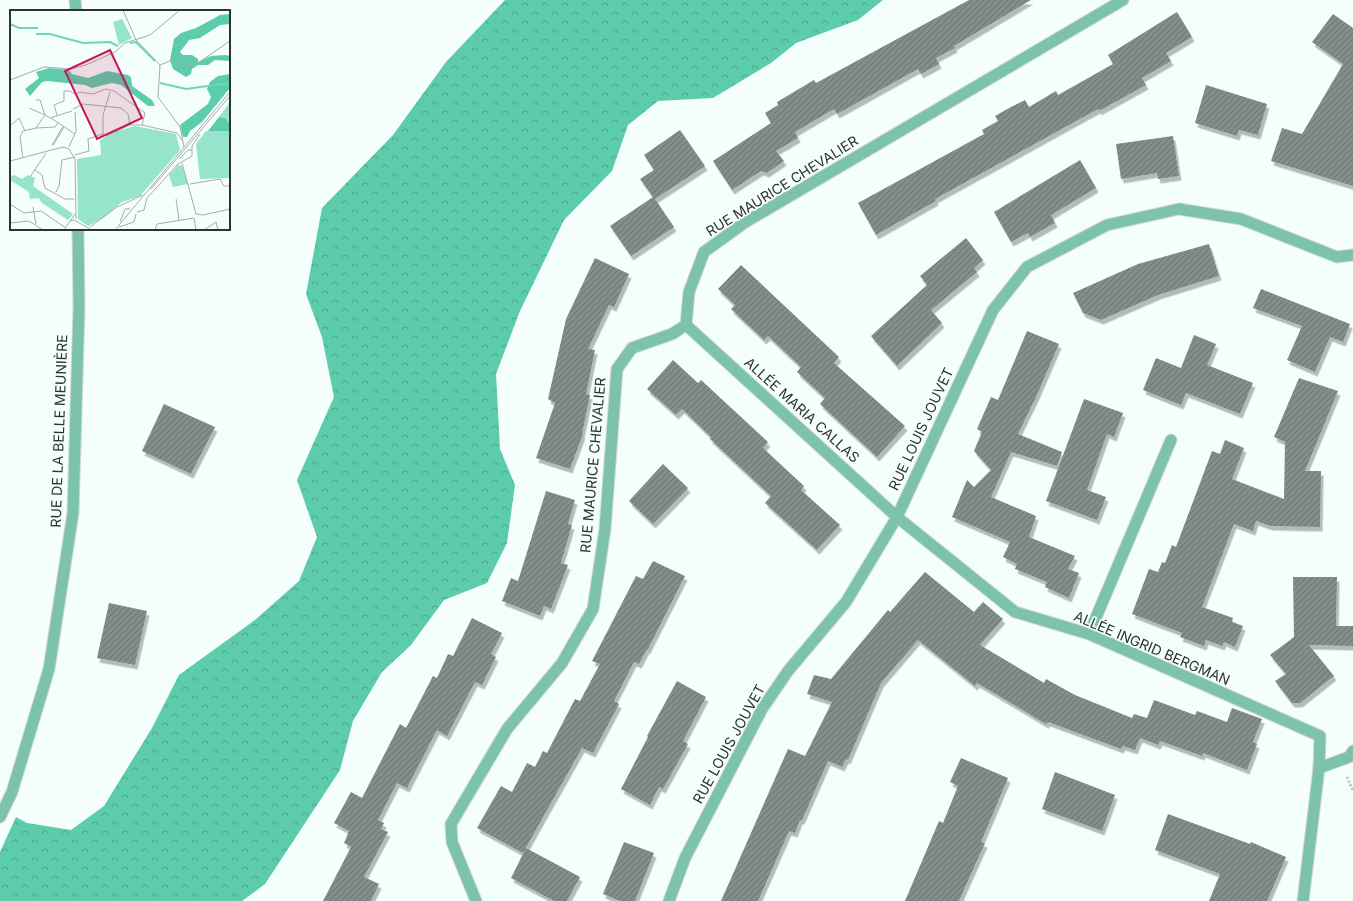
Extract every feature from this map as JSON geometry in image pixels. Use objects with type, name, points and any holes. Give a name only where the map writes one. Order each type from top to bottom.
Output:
[{"type":"street","points":[[75,0],[76,10]]},
{"type":"street","name":"RUE MAURICE CHEVALIER","points":[[476,901],[452,842],[451,824],[506,729],[562,663],[593,609],[605,529],[617,369],[632,348],[672,334],[686,325],[689,292],[704,252],[744,223],[1123,0]]},
{"type":"street","name":"RUE LOUIS JOUVET","points":[[669,901],[685,858],[762,709],[788,671],[846,602],[897,517],[993,310],[1027,267],[1106,225],[1179,209],[1241,219],[1337,257],[1353,255]]},
{"type":"street","name":"RUE DE LA BELLE MEUNIÈRE","points":[[0,817],[12,792],[49,669],[73,513],[79,308],[78,230]]},
{"type":"street","name":"ALLÉE MARIA CALLAS","points":[[686,325],[897,517]]},
{"type":"street","points":[[1089,634],[1171,440]]},
{"type":"street","name":"ALLÉE INGRID BERGMAN","points":[[897,517],[1015,612],[1089,634],[1320,736],[1319,768]]},
{"type":"street","points":[[1304,901],[1319,768],[1349,756],[1353,751]]},
{"type":"green space","points":[[505,0],[883,0],[858,20],[796,43],[771,63],[713,98],[658,101],[628,125],[612,171],[564,220],[520,311],[496,374],[500,449],[515,485],[507,543],[487,583],[444,600],[411,645],[382,672],[353,721],[340,770],[265,884],[242,901],[0,901],[0,852],[16,817],[27,823],[71,830],[104,806],[152,728],[179,675],[255,620],[299,581],[317,537],[297,480],[334,397],[322,337],[306,294],[322,208],[393,135],[446,62]]},
{"type":"building","points":[[969,0],[1031,0],[954,46],[955,48],[936,58],[939,64],[921,74],[918,69],[837,114],[834,109],[795,132],[798,138],[776,151],[784,161],[767,173],[761,171],[732,190],[713,161],[771,123],[765,113],[778,105],[777,102],[814,80],[816,83]]},
{"type":"building","points":[[1177,12],[1192,37],[1166,53],[1171,61],[1142,78],[1146,85],[1099,111],[1098,109],[935,199],[936,201],[876,235],[858,203],[984,134],[982,130],[998,121],[995,116],[1011,107],[1025,100],[1029,107],[1056,91],[1058,95],[1113,64],[1108,55]]},
{"type":"building","points":[[1333,14],[1353,28],[1353,186],[1271,161],[1282,128],[1302,134],[1343,64],[1312,42]]},
{"type":"building","points":[[1206,85],[1267,104],[1258,135],[1239,130],[1237,136],[1195,123]]},
{"type":"building","points":[[680,130],[705,166],[655,199],[674,227],[631,256],[610,226],[653,197],[640,179],[654,170],[644,155]]},
{"type":"building","points":[[1173,136],[1179,176],[1158,179],[1157,173],[1121,179],[1116,144]]},
{"type":"building","points":[[1080,160],[1096,188],[1051,215],[1055,223],[1030,237],[1028,233],[1011,242],[994,212]]},
{"type":"building","points":[[966,238],[983,260],[974,268],[977,272],[931,310],[942,323],[897,366],[871,336],[927,285],[920,276]]},
{"type":"building","points":[[1209,244],[1219,276],[1158,295],[1101,320],[1083,313],[1073,293],[1138,264]]},
{"type":"building","points":[[595,258],[629,274],[614,307],[609,305],[588,349],[595,350],[586,394],[590,395],[583,434],[570,469],[536,458],[555,403],[548,399],[566,319]]},
{"type":"building","points":[[741,265],[839,357],[834,363],[905,426],[877,457],[820,404],[825,398],[797,372],[801,367],[768,336],[764,340],[731,309],[735,305],[718,289]]},
{"type":"building","points":[[1261,289],[1350,324],[1343,342],[1330,337],[1315,372],[1287,360],[1302,326],[1253,308]]},
{"type":"building","points":[[1027,331],[1059,344],[1018,434],[1062,452],[1057,466],[1011,452],[991,497],[1036,516],[1029,537],[1075,556],[1068,569],[1079,573],[1069,598],[1045,587],[1047,582],[1015,569],[1017,564],[1003,557],[1010,542],[952,517],[967,480],[974,487],[991,470],[974,451],[982,432],[977,429],[991,397],[998,400]]},
{"type":"building","points":[[1194,335],[1216,344],[1207,365],[1253,383],[1240,414],[1186,393],[1181,405],[1143,390],[1156,358],[1181,368]]},
{"type":"building","points":[[673,360],[698,383],[701,380],[768,442],[763,448],[804,486],[801,490],[840,525],[817,550],[765,503],[771,496],[710,439],[711,437],[682,409],[676,415],[647,389]]},
{"type":"building","points":[[1299,378],[1338,391],[1305,471],[1321,471],[1320,527],[1270,526],[1256,521],[1253,531],[1234,524],[1202,607],[1233,618],[1232,622],[1243,626],[1235,647],[1224,642],[1222,646],[1206,640],[1204,646],[1180,637],[1182,633],[1132,614],[1149,569],[1158,572],[1162,562],[1165,563],[1172,545],[1176,547],[1212,451],[1220,454],[1225,440],[1244,448],[1232,479],[1284,499],[1285,442],[1274,437]]},
{"type":"building","points":[[1084,399],[1123,413],[1114,437],[1107,434],[1087,490],[1106,497],[1097,520],[1046,501]]},
{"type":"building","points":[[164,404],[215,427],[191,474],[142,451]]},
{"type":"building","points":[[663,464],[688,488],[653,524],[629,501]]},
{"type":"building","points":[[546,491],[575,500],[568,524],[572,525],[561,563],[568,565],[551,609],[544,606],[540,616],[502,601],[511,578],[518,581]]},
{"type":"building","points":[[653,561],[685,576],[648,649],[639,664],[634,662],[614,701],[619,704],[593,753],[582,748],[523,853],[477,828],[501,786],[512,792],[527,763],[535,767],[543,751],[547,753],[575,699],[580,701],[600,664],[592,661],[636,576],[643,579]]},
{"type":"building","points":[[925,572],[974,612],[983,602],[1003,619],[980,645],[1044,683],[1046,679],[1075,695],[1132,718],[1134,714],[1147,718],[1154,700],[1195,715],[1197,711],[1227,722],[1232,708],[1262,719],[1253,742],[1257,744],[1247,770],[1203,753],[1202,756],[1160,741],[1158,745],[1140,738],[1135,750],[1123,746],[1121,749],[1048,722],[1046,724],[977,683],[975,686],[918,640],[881,683],[848,760],[846,759],[842,767],[828,761],[795,833],[789,831],[758,901],[721,901],[788,749],[805,756],[832,702],[807,694],[814,675],[831,679],[888,610],[890,612]]},
{"type":"building","points":[[1293,577],[1337,577],[1336,626],[1353,626],[1353,646],[1309,645],[1334,676],[1300,703],[1292,703],[1275,681],[1286,674],[1270,655],[1294,637]]},
{"type":"building","points":[[109,603],[147,611],[135,665],[97,658]]},
{"type":"building","points":[[472,618],[502,633],[491,654],[496,657],[482,685],[475,682],[447,736],[437,730],[407,788],[397,783],[378,820],[384,823],[381,829],[388,832],[364,877],[379,884],[371,901],[323,901],[351,847],[344,843],[349,831],[334,823],[351,792],[362,798],[400,724],[406,728],[433,676],[437,678],[448,654],[453,656]]},
{"type":"building","points":[[677,681],[706,697],[683,741],[688,744],[663,789],[659,787],[650,805],[621,789],[648,737],[647,736]]},
{"type":"building","points":[[961,758],[1008,778],[981,842],[985,843],[959,901],[905,901],[939,821],[943,823],[958,786],[950,782]]},
{"type":"building","points":[[1055,772],[1115,795],[1102,831],[1042,809]]},
{"type":"building","points":[[1168,814],[1250,844],[1251,842],[1286,857],[1267,901],[1209,901],[1220,874],[1155,850]]},
{"type":"building","points":[[624,842],[654,853],[635,901],[620,901],[603,894]]},
{"type":"building","points":[[526,848],[580,877],[567,901],[554,901],[511,878]]}]
